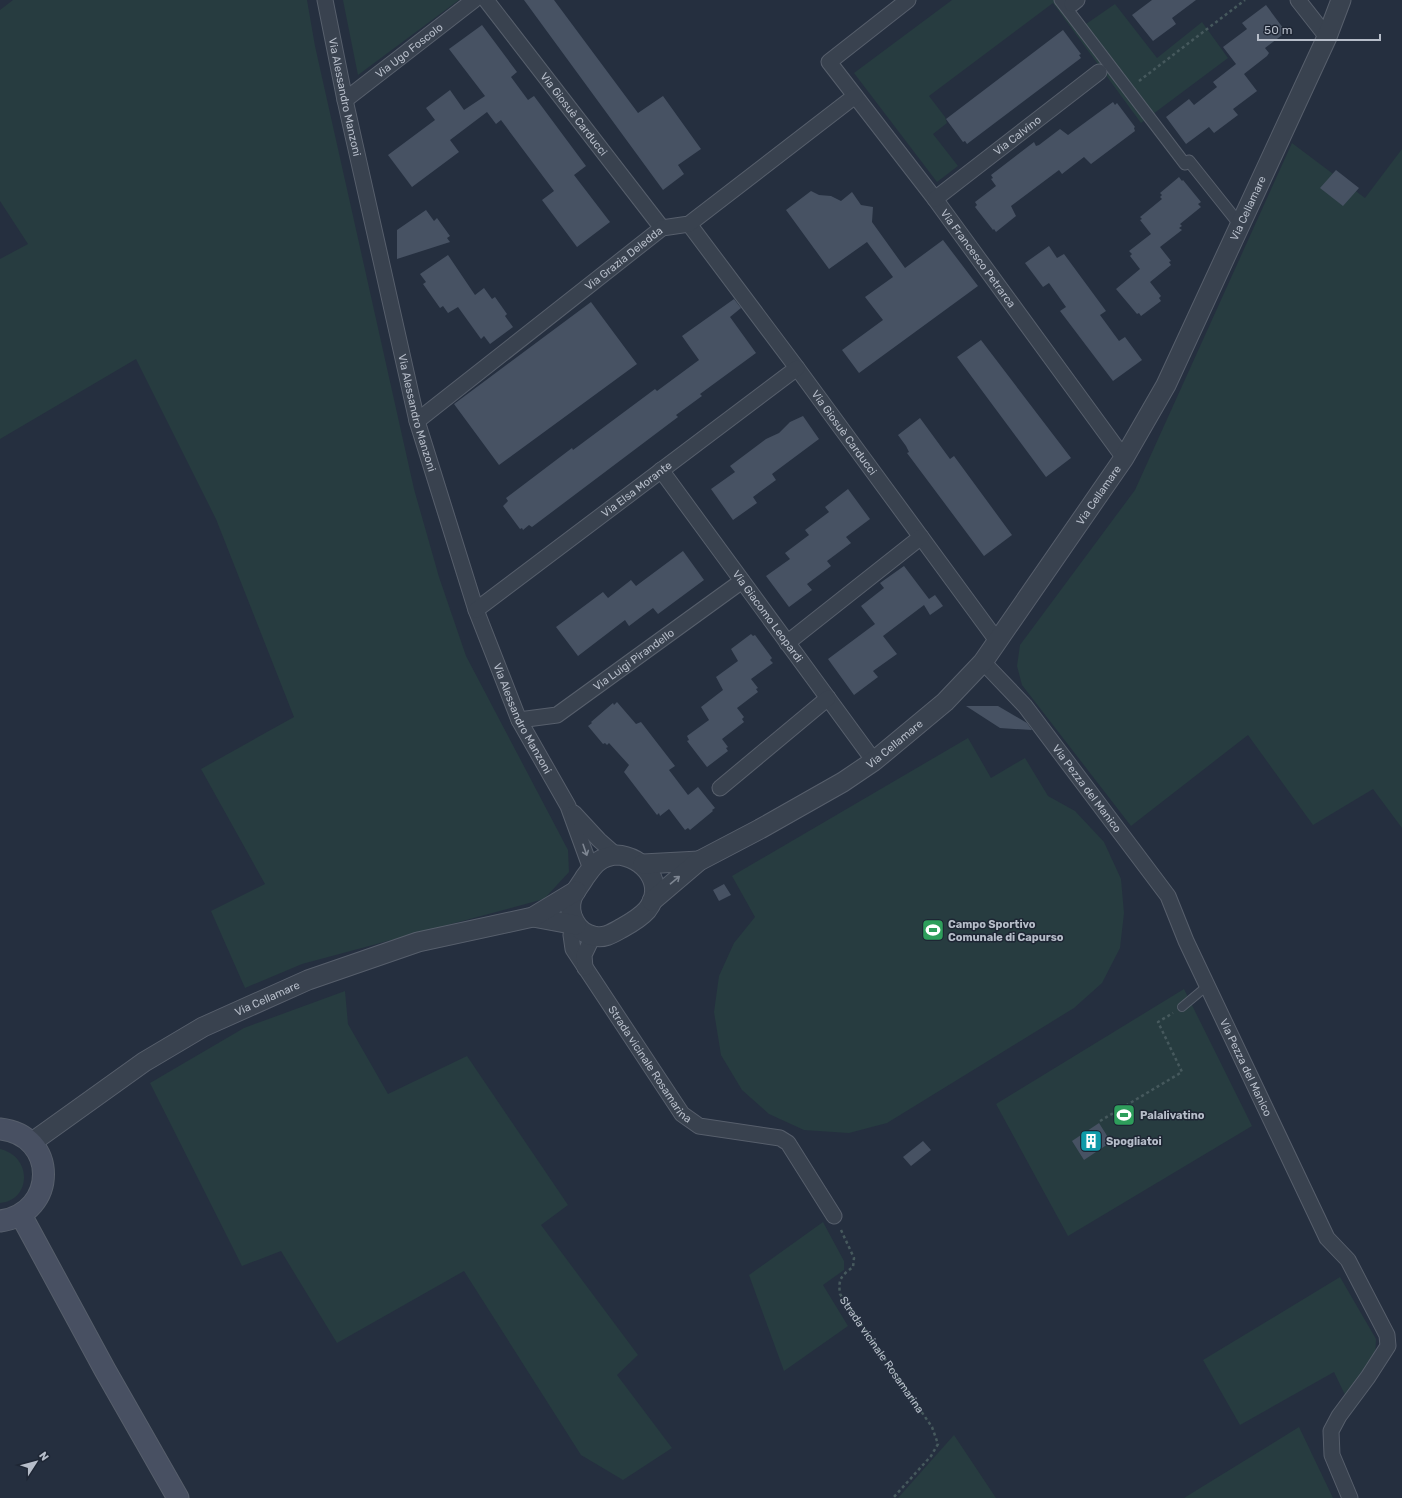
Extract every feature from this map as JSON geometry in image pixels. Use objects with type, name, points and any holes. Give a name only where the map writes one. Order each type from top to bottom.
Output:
[{"type":"main road","points":[[0,1129],[14,1132],[31,1143],[42,1161],[43,1182],[36,1201],[21,1215],[0,1221]]},
{"type":"main road","points":[[21,1215],[105,1370],[178,1498]]},
{"type":"street","name":"Via Alessandro Manzoni","points":[[325,0],[344,100],[417,421],[476,610],[519,720],[568,806],[591,869]]},
{"type":"street","name":"Via Ugo Foscolo","points":[[344,100],[474,0]]},
{"type":"street","name":"Via Giosuè Carducci","points":[[486,0],[662,228]]},
{"type":"street","name":"Via Francesco Petrarca","points":[[908,0],[829,62],[935,199],[1124,458]]},
{"type":"street","points":[[1298,0],[1327,37]]},
{"type":"street","name":"Via Cellamare","points":[[699,861],[643,864],[626,855],[616,855],[598,862],[591,869],[576,891],[571,906],[571,914],[576,925],[586,933],[601,937],[616,931],[640,916],[652,901],[699,861],[802,806],[843,782],[874,761],[945,702],[983,662],[1124,458],[1166,385],[1327,37],[1341,0]]},
{"type":"street","points":[[1070,1],[1128,90],[1184,164],[1189,161],[1240,225]]},
{"type":"street","name":"Via Calvino","points":[[935,199],[1099,72]]},
{"type":"street","name":"Via Grazia Deledda","points":[[417,421],[662,228],[689,224],[855,96]]},
{"type":"street","name":"Via Giosuè Carducci","points":[[689,224],[797,368],[998,642]]},
{"type":"street","name":"Via Elsa Morante","points":[[476,610],[797,368]]},
{"type":"street","name":"Via Giacomo Leopardi","points":[[662,470],[874,761]]},
{"type":"street","points":[[787,643],[921,537]]},
{"type":"street","name":"Via Luigi Pirandello","points":[[519,720],[557,715],[742,581]]},
{"type":"street","name":"Via Pezza del Manico","points":[[983,662],[1025,706],[1168,896],[1186,941],[1327,1238],[1348,1260],[1387,1335],[1388,1346],[1368,1377],[1339,1416],[1331,1431],[1332,1455],[1350,1498]]},
{"type":"street","points":[[720,788],[828,698]]},
{"type":"street","name":"Via Alessandro Manzoni","points":[[568,806],[599,840],[616,855]]},
{"type":"street","points":[[643,864],[653,881],[654,891],[652,901]]},
{"type":"street","name":"Via Cellamare","points":[[31,1143],[144,1062],[203,1027],[308,980],[418,942],[533,917],[576,891]]},
{"type":"street","name":"Via Cellamare","points":[[533,917],[576,925]]},
{"type":"street","name":"Strada vicinale Rosamarina","points":[[576,925],[571,936],[573,949],[682,1114],[699,1126],[780,1138],[788,1143],[834,1216]]},
{"type":"street","points":[[585,968],[584,955],[593,936]]},
{"type":"lane","points":[[1182,1007],[1207,986]]},
{"type":"path","points":[[1128,90],[1245,0]]},
{"type":"path","points":[[1100,1121],[1182,1072],[1158,1022],[1182,1007]]},
{"type":"path","name":"Strada vicinale Rosamarina","points":[[834,1216],[854,1258],[853,1267],[840,1277],[838,1284],[840,1294],[932,1427],[938,1444],[931,1456],[893,1498]]},
{"type":"green space","points":[[13,0],[307,0],[315,46],[414,489],[439,577],[466,656],[568,850],[569,872],[544,899],[302,964],[245,988],[211,911],[265,884],[201,769],[294,717],[216,519],[136,359],[0,439],[0,259],[28,244],[0,201],[0,10]]},
{"type":"green space","points":[[343,0],[459,0],[358,75]]},
{"type":"green space","points":[[952,0],[1067,0],[1086,24],[1115,4],[1157,58],[1202,22],[1228,58],[1141,123],[1053,3],[929,96],[945,117],[947,123],[933,134],[958,166],[937,182],[854,73]]},
{"type":"green space","points":[[1292,143],[1365,198],[1402,149],[1402,828],[1373,789],[1313,825],[1248,735],[1131,826],[1022,685],[1017,666],[1020,645],[1135,490]]},
{"type":"green space","name":"Campo Sportivo Comunale di Capurso","points":[[968,738],[991,778],[1025,758],[1048,796],[1075,811],[1104,842],[1121,879],[1124,913],[1120,948],[1102,983],[1074,1008],[887,1123],[849,1133],[804,1130],[769,1114],[742,1090],[721,1055],[714,1012],[719,976],[734,943],[755,917],[732,876]]},
{"type":"green space","name":"Palalivatino","points":[[1184,989],[1252,1126],[1068,1236],[996,1104]]},
{"type":"green space","points":[[345,991],[348,1024],[388,1094],[467,1056],[568,1205],[541,1225],[638,1355],[617,1375],[672,1448],[623,1480],[581,1455],[464,1271],[337,1343],[281,1251],[242,1266],[150,1083],[244,1028]]},
{"type":"green space","points":[[0,1149],[10,1153],[18,1160],[22,1168],[24,1178],[18,1194],[10,1200],[0,1203]]},
{"type":"green space","points":[[823,1222],[844,1261],[844,1270],[823,1285],[848,1326],[784,1371],[749,1275]]},
{"type":"green space","points":[[1340,1277],[1376,1339],[1375,1358],[1347,1399],[1334,1372],[1240,1425],[1203,1360]]},
{"type":"green space","points":[[1299,1427],[1333,1498],[1184,1498]]},
{"type":"green space","points":[[954,1435],[996,1498],[898,1498]]},
{"type":"building","points":[[524,0],[554,0],[638,113],[663,96],[701,149],[678,165],[684,174],[663,190]]},
{"type":"building","points":[[1152,0],[1196,0],[1172,18],[1176,24],[1153,41],[1132,15]]},
{"type":"building","points":[[1266,5],[1286,32],[1265,48],[1269,53],[1267,56],[1244,74],[1257,91],[1233,109],[1238,115],[1214,133],[1209,127],[1186,144],[1166,117],[1189,99],[1194,105],[1217,87],[1213,82],[1236,64],[1223,47],[1247,29],[1242,23]]},
{"type":"building","points":[[482,25],[517,72],[511,77],[528,100],[534,96],[586,166],[574,175],[610,222],[577,247],[542,200],[554,191],[501,120],[496,124],[487,112],[450,140],[459,152],[412,187],[388,155],[435,120],[426,108],[450,90],[464,110],[485,96],[449,49]]},
{"type":"building","points":[[1063,30],[1081,54],[1079,55],[1081,58],[967,144],[965,141],[963,142],[946,119]]},
{"type":"building","points":[[1113,102],[1115,105],[1117,103],[1135,127],[1135,131],[1091,164],[1084,157],[1062,174],[1059,170],[1011,206],[1016,216],[996,232],[994,229],[993,230],[975,207],[977,205],[975,202],[996,186],[991,179],[993,178],[991,175],[1034,142],[1036,146],[1039,145],[1060,129],[1068,135]]},
{"type":"building","points":[[1336,170],[1359,188],[1343,206],[1320,188]]},
{"type":"building","points":[[1179,177],[1201,202],[1198,204],[1201,207],[1180,224],[1182,226],[1179,228],[1182,230],[1160,247],[1171,261],[1169,262],[1171,265],[1150,282],[1161,296],[1159,298],[1161,301],[1141,316],[1139,313],[1137,314],[1116,289],[1140,269],[1130,256],[1132,254],[1129,251],[1151,234],[1140,220],[1142,219],[1140,217],[1162,199],[1160,197],[1162,195],[1160,193]]},
{"type":"building","points":[[811,191],[819,195],[831,196],[841,201],[852,192],[861,205],[873,207],[872,222],[905,268],[943,240],[978,286],[859,373],[842,350],[883,320],[865,297],[893,277],[867,242],[829,269],[786,210]]},
{"type":"building","points":[[426,210],[434,221],[437,218],[450,236],[447,238],[450,242],[397,259],[397,230]]},
{"type":"building","points":[[1049,246],[1057,258],[1064,254],[1106,311],[1100,315],[1119,341],[1125,337],[1142,360],[1113,381],[1060,311],[1066,307],[1049,283],[1043,287],[1025,263]]},
{"type":"building","points":[[448,255],[475,295],[484,288],[492,299],[495,297],[507,314],[505,316],[513,327],[490,344],[484,336],[481,339],[458,307],[448,313],[443,306],[440,308],[423,284],[426,282],[420,274]]},
{"type":"building","points":[[734,299],[741,308],[730,317],[756,353],[700,394],[702,396],[676,415],[678,417],[532,527],[529,525],[523,530],[522,528],[520,529],[503,506],[508,501],[506,498],[572,448],[573,450],[655,389],[657,391],[699,360],[682,336]]},
{"type":"building","points":[[591,302],[637,364],[499,465],[454,404]]},
{"type":"building","points":[[981,340],[1071,458],[1046,477],[957,357]]},
{"type":"building","points":[[803,416],[819,439],[772,474],[776,480],[753,497],[757,503],[733,520],[711,489],[735,472],[730,466],[766,439],[779,433],[790,422]]},
{"type":"building","points":[[920,418],[950,459],[954,456],[1012,535],[984,556],[907,453],[909,452],[906,446],[898,435]]},
{"type":"building","points":[[848,489],[870,519],[846,537],[851,543],[827,561],[831,566],[807,584],[812,590],[789,607],[766,576],[790,559],[785,553],[809,535],[805,530],[829,512],[825,507]]},
{"type":"building","points":[[683,551],[704,580],[658,614],[653,608],[629,626],[625,620],[578,656],[556,627],[603,592],[608,598],[631,580],[636,586]]},
{"type":"building","points":[[904,566],[929,599],[935,595],[943,606],[930,615],[924,605],[883,636],[897,654],[873,671],[878,677],[854,695],[828,659],[875,624],[861,606],[884,588],[880,583]]},
{"type":"building","points":[[751,634],[753,636],[755,635],[772,658],[770,660],[773,663],[751,679],[758,688],[756,689],[758,692],[737,708],[744,717],[742,719],[744,722],[722,739],[728,747],[726,748],[728,751],[707,767],[687,741],[689,740],[687,736],[709,720],[701,707],[723,690],[716,677],[738,661],[731,649]]},
{"type":"building","points":[[617,702],[636,724],[641,722],[675,766],[669,770],[688,795],[698,787],[715,808],[690,830],[688,828],[685,830],[669,809],[660,816],[659,813],[657,815],[624,772],[629,765],[609,743],[607,745],[605,743],[603,744],[588,726],[613,703],[614,705]]},
{"type":"building","points":[[966,706],[998,706],[1027,723],[1032,730],[1000,728]]},
{"type":"building","points":[[724,884],[731,895],[719,901],[713,890]]},
{"type":"building","name":"Spogliatoi","points":[[1099,1123],[1111,1142],[1084,1160],[1072,1141]]},
{"type":"building","points":[[923,1141],[931,1150],[911,1166],[903,1157]]},
{"type":"place","name":"Campo Sportivo Comunale di Capurso","points":[[933,930]]},
{"type":"place","name":"Palalivatino","points":[[1124,1115]]},
{"type":"place","name":"Spogliatoi","points":[[1091,1141]]}]
